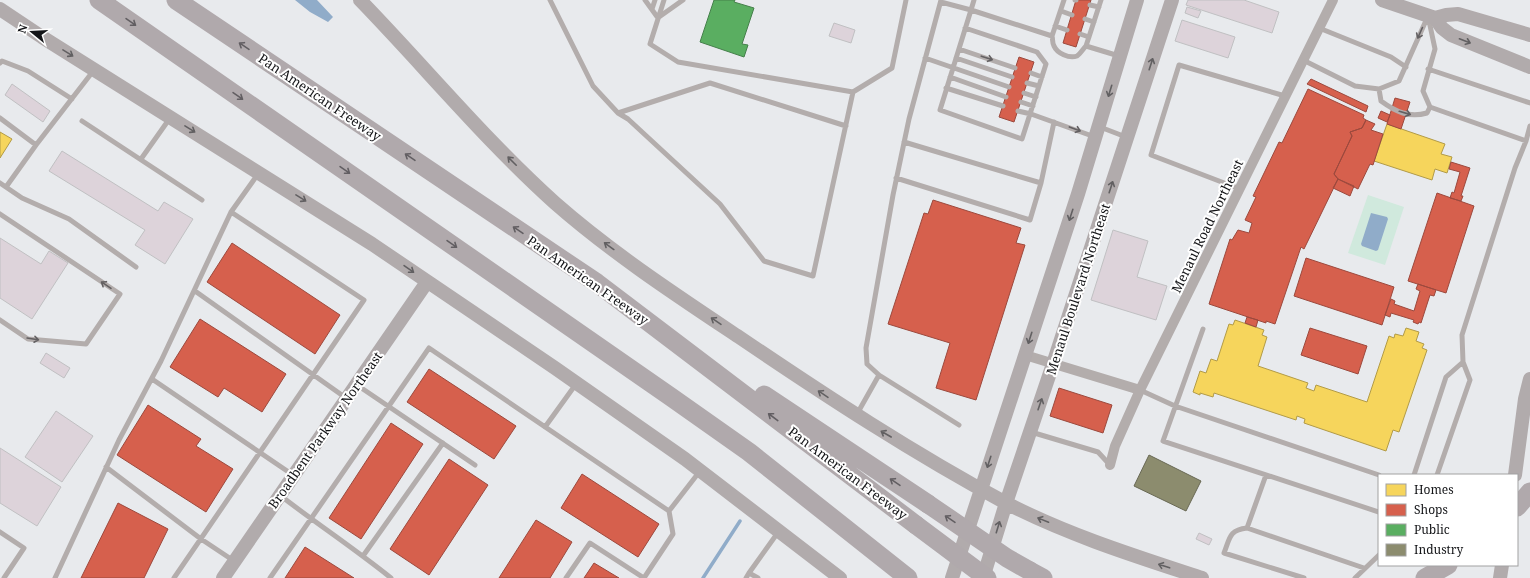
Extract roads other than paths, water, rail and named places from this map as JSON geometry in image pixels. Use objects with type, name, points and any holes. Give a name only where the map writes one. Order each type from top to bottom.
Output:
[{"type":"highway","points":[[99,0],[749,452],[904,575]]},
{"type":"highway","name":"Pan American Freeway","points":[[176,0],[597,283],[987,578]]},
{"type":"highway","points":[[597,283],[1007,558],[1036,574]]},
{"type":"highway","points":[[1518,506],[1530,492]]},
{"type":"highway","points":[[1425,578],[1446,566]]},
{"type":"main road","points":[[360,0],[474,122],[530,179],[557,204],[604,242],[680,297],[856,415],[980,490],[1028,514],[1131,555],[1202,578]]},
{"type":"main road","points":[[952,578],[1078,194],[1137,0]]},
{"type":"main road","name":"Menaul Boulevard Northeast","points":[[983,578],[1006,503],[1172,0]]},
{"type":"main road","points":[[1382,0],[1431,17],[1450,35],[1530,66]]},
{"type":"main road","points":[[0,9],[94,70],[372,244],[577,383],[700,470],[840,578]]},
{"type":"main road","points":[[1431,17],[1458,14],[1530,35]]},
{"type":"main road","name":"Broadbent Parkway Northeast","points":[[223,578],[427,282]]},
{"type":"main road","points":[[1507,474],[1530,379]]},
{"type":"main road","points":[[1515,474],[1525,398]]},
{"type":"main road","points":[[1493,578],[1495,566]]},
{"type":"main road","points":[[1500,578],[1502,566]]},
{"type":"street","name":"Menaul Road Northeast","points":[[1110,465],[1115,446],[1140,390],[1333,0]]},
{"type":"street","points":[[1025,355],[1140,390]]},
{"type":"lane","points":[[550,0],[593,86],[618,113],[628,120],[720,204],[764,261],[813,276],[853,92]]},
{"type":"lane","points":[[645,0],[658,18]]},
{"type":"lane","points":[[652,9],[655,0]]},
{"type":"lane","points":[[664,0],[650,44],[678,62],[853,92],[892,68],[906,0]]},
{"type":"lane","points":[[673,7],[676,0]]},
{"type":"lane","points":[[658,18],[683,0]]},
{"type":"lane","points":[[965,28],[1037,52],[1046,64],[1022,139],[940,110],[958,49],[974,0]]},
{"type":"lane","points":[[1064,0],[1052,36],[1053,44],[1057,51],[1065,55],[1073,56],[1078,55],[1086,46],[1101,0]]},
{"type":"lane","points":[[959,425],[879,375],[867,364],[866,348],[896,178],[904,142],[941,1],[1052,36]]},
{"type":"lane","points":[[1090,4],[1099,7]]},
{"type":"lane","points":[[1061,11],[1072,15]]},
{"type":"lane","points":[[1303,60],[1355,86],[1379,89],[1399,81],[1431,17]]},
{"type":"lane","points":[[1431,17],[1435,49],[1428,69],[1423,91],[1430,107],[1526,141]]},
{"type":"lane","points":[[1085,19],[1094,22]]},
{"type":"lane","points":[[1055,26],[1067,30]]},
{"type":"lane","points":[[1319,28],[1390,57],[1406,67]]},
{"type":"lane","points":[[1080,34],[1089,37]]},
{"type":"lane","points":[[1086,46],[1120,57]]},
{"type":"lane","points":[[958,49],[1016,68]]},
{"type":"lane","points":[[925,58],[1009,87]]},
{"type":"lane","points":[[956,58],[1012,77]]},
{"type":"lane","points":[[0,63],[2,61],[28,71],[72,99]]},
{"type":"lane","points":[[1240,189],[1151,156],[1179,65],[1285,96]]},
{"type":"lane","points":[[1428,69],[1530,103]]},
{"type":"lane","points":[[6,187],[36,145],[94,70]]},
{"type":"lane","points":[[1031,73],[1042,77]]},
{"type":"lane","points":[[950,77],[1006,97]]},
{"type":"lane","points":[[618,113],[710,83],[846,126]]},
{"type":"lane","points":[[1027,83],[1039,86]]},
{"type":"lane","points":[[946,88],[1003,106]]},
{"type":"lane","points":[[1379,89],[1381,101],[1392,109],[1406,114],[1416,116],[1427,113],[1430,107]]},
{"type":"lane","points":[[1024,93],[1036,97]]},
{"type":"lane","points":[[1021,102],[1033,106]]},
{"type":"lane","points":[[1018,111],[1054,122],[1127,137]]},
{"type":"lane","points":[[140,159],[171,117]]},
{"type":"lane","points":[[0,118],[36,145]]},
{"type":"lane","points":[[82,121],[202,200]]},
{"type":"lane","points":[[896,178],[1030,220],[1041,183],[1054,122]]},
{"type":"lane","points":[[1437,474],[1470,380],[1463,362],[1462,335],[1515,168],[1526,141],[1530,126]]},
{"type":"lane","points":[[904,142],[1041,183]]},
{"type":"lane","points":[[55,578],[106,467],[152,379],[195,291],[231,212],[259,172]]},
{"type":"lane","points":[[0,183],[22,198],[69,219],[136,267]]},
{"type":"lane","points":[[174,578],[364,300],[231,212]]},
{"type":"lane","points":[[0,214],[120,294],[86,344],[28,339],[0,320]]},
{"type":"lane","points":[[195,291],[346,398]]},
{"type":"lane","points":[[1203,328],[1163,441],[1378,512]]},
{"type":"lane","points":[[270,578],[312,520],[428,348],[669,511],[673,534],[644,578],[590,543],[566,578]]},
{"type":"lane","points":[[1414,474],[1446,377],[1463,362]]},
{"type":"lane","points":[[856,415],[879,375]]},
{"type":"lane","points":[[152,379],[293,476]]},
{"type":"lane","points":[[545,428],[577,383]]},
{"type":"lane","points":[[356,385],[475,465]]},
{"type":"lane","points":[[1140,390],[1175,406],[1378,475]]},
{"type":"lane","points":[[1030,431],[1098,452],[1110,465]]},
{"type":"lane","points":[[363,556],[443,443]]},
{"type":"lane","points":[[106,467],[201,539],[234,561]]},
{"type":"lane","points":[[669,511],[700,470]]},
{"type":"lane","points":[[1247,528],[1266,475]]},
{"type":"lane","points":[[280,495],[363,556],[390,578]]},
{"type":"lane","points":[[1304,578],[1224,553],[1231,535],[1237,529],[1247,528],[1364,568]]},
{"type":"lane","points":[[746,578],[779,530]]},
{"type":"lane","points":[[0,532],[24,548],[4,578]]},
{"type":"lane","points":[[1355,578],[1378,556]]},
{"type":"lane","points":[[749,573],[758,578]]},
{"type":"water","points":[[295,0],[317,0],[333,17],[328,22],[310,12]]},
{"type":"water","points":[[1371,213],[1387,217],[1388,219],[1378,250],[1376,251],[1362,246],[1361,244]]},
{"type":"waterway","points":[[703,578],[740,521]]}]
